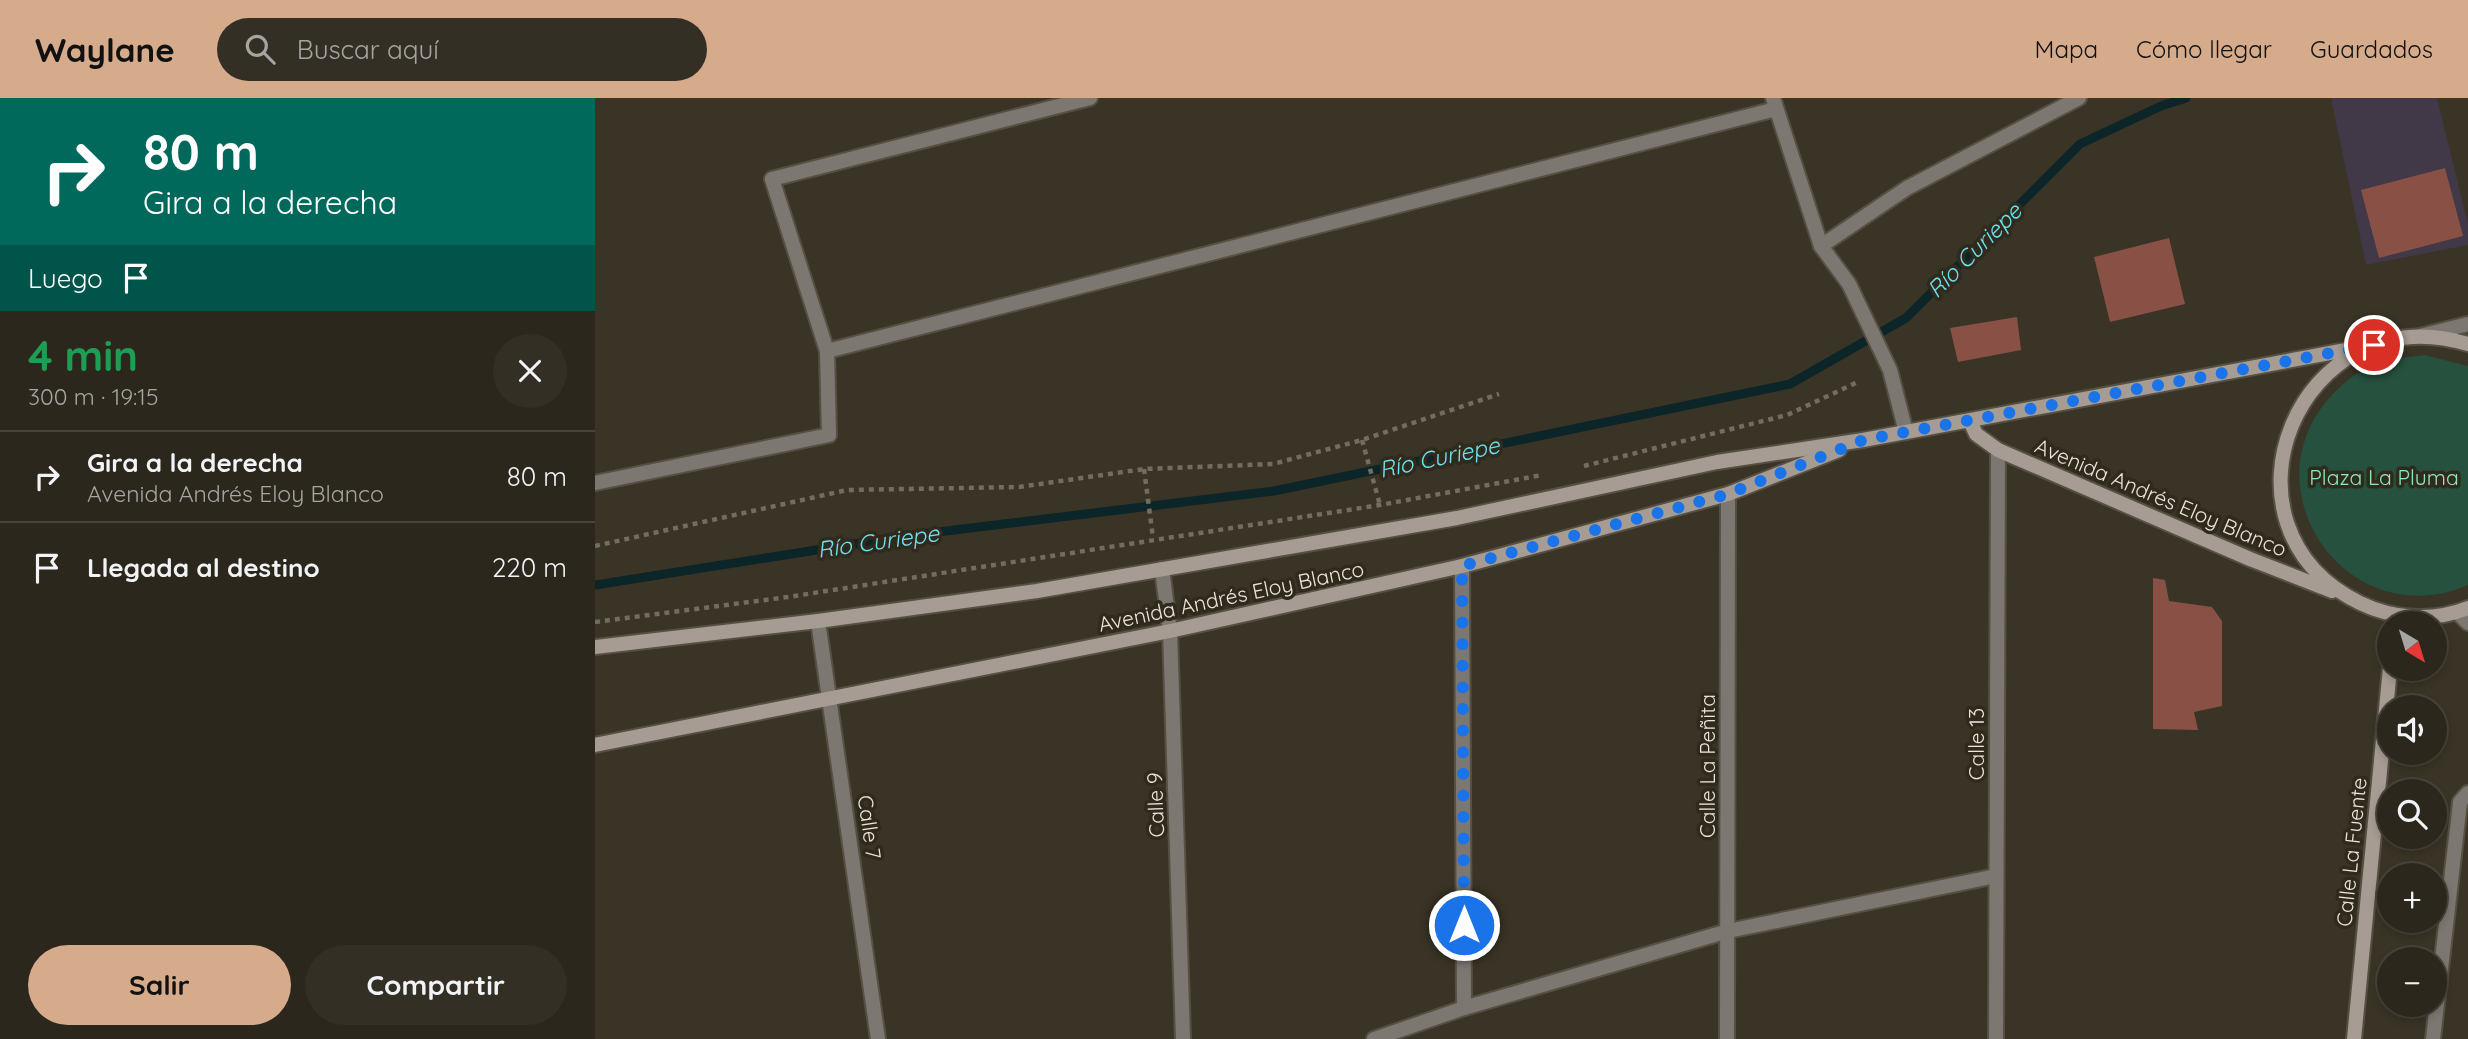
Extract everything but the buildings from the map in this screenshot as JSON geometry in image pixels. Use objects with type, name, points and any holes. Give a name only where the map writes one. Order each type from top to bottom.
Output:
[{"type":"main road","points":[[2377,611],[2347,596],[2322,577],[2302,552],[2288,524],[2281,494],[2281,462],[2288,432],[2302,403],[2314,387],[2345,359],[2374,345],[2405,337],[2448,338],[2468,344]]},
{"type":"main road","name":"Avenida Andrés Eloy Blanco","points":[[595,647],[818,621],[1037,591],[1457,518],[1717,462],[1970,421],[2374,345]]},
{"type":"main road","name":"Avenida Andrés Eloy Blanco","points":[[1970,421],[1976,434],[1998,450],[2250,559],[2347,596]]},
{"type":"main road","name":"Avenida Andrés Eloy Blanco","points":[[595,745],[1171,631],[1462,566],[1728,494],[1863,440]]},
{"type":"main road","name":"Calle La Fuente","points":[[2354,1039],[2389,681]]},
{"type":"street","points":[[595,483],[829,435],[827,351],[772,179],[1090,98]]},
{"type":"street","points":[[1821,246],[1907,188],[2064,102],[2079,98]]},
{"type":"street","points":[[827,351],[1775,104],[1821,246],[1849,284],[1890,370],[1906,432]]},
{"type":"street","points":[[2420,336],[2468,324]]},
{"type":"street","name":"Calle 13","points":[[1996,1039],[1998,450]]},
{"type":"street","name":"Calle La Peñita","points":[[1727,1039],[1728,494]]},
{"type":"street","points":[[1462,566],[1464,1008]]},
{"type":"street","name":"Calle 9","points":[[1162,569],[1171,631],[1182,1039]]},
{"type":"street","points":[[2463,610],[2468,623]]},
{"type":"street","name":"Calle 7","points":[[818,621],[878,1039]]},
{"type":"street","points":[[2433,1039],[2460,802],[2468,793]]},
{"type":"street","points":[[1374,1039],[1464,1008],[1728,931],[1996,876]]},
{"type":"path","points":[[1580,467],[1787,415],[1860,381]]},
{"type":"path","points":[[595,545],[847,490],[1020,487],[1144,468],[1273,464],[1362,440],[1499,394]]},
{"type":"path","points":[[1362,440],[1380,505]]},
{"type":"path","points":[[1144,468],[1153,538]]},
{"type":"path","points":[[595,622],[788,597],[1153,538],[1380,505],[1553,473]]},
{"type":"shaded area","points":[[2331,98],[2437,98],[2468,224],[2468,245],[2366,265]]},
{"type":"green space","name":"Plaza La Pluma","points":[[2425,355],[2468,366],[2468,585],[2423,596],[2382,590],[2347,571],[2320,542],[2304,506],[2300,466],[2310,426],[2343,384],[2374,364]]},
{"type":"waterway","name":"Río Curiepe","points":[[595,585],[905,536],[1274,491],[1790,384],[1906,318],[2080,144],[2161,106],[2186,98]]},
{"type":"route","points":[[1464,925],[1462,566],[1728,494],[1863,440],[2374,345]]}]
